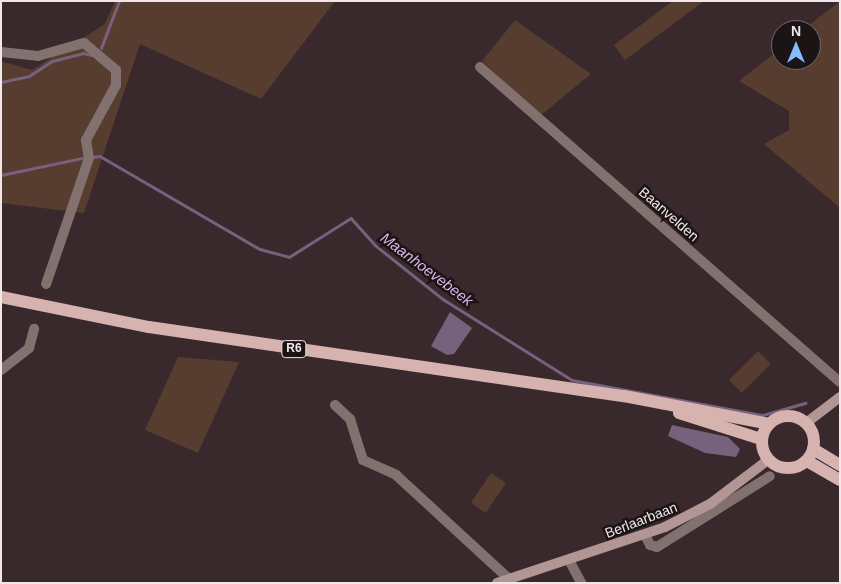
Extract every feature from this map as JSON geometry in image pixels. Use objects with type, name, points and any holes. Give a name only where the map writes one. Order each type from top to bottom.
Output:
[{"type":"main road","name":"R6","points":[[1,297],[149,328],[589,393],[769,424],[787,416],[806,423]]},
{"type":"main road","name":"R6","points":[[589,393],[682,414],[761,439]]},
{"type":"main road","points":[[769,424],[761,439],[768,460],[786,469],[807,461],[814,449],[813,435],[806,423]]},
{"type":"main road","points":[[814,449],[840,465]]},
{"type":"main road","points":[[807,461],[840,480]]},
{"type":"street","points":[[1,52],[38,56],[84,43],[116,70],[116,85],[86,140],[90,158],[46,284]]},
{"type":"street","name":"Baanvelden","points":[[480,67],[840,382]]},
{"type":"street","points":[[1,370],[29,348],[34,329]]},
{"type":"street","points":[[806,423],[840,397]]},
{"type":"street","points":[[335,405],[350,419],[363,460],[396,475],[509,579]]},
{"type":"street","name":"Berlaarbaan","points":[[497,583],[645,535],[710,504],[768,460]]},
{"type":"street","points":[[645,535],[650,545],[657,547],[770,476]]},
{"type":"street","points":[[569,560],[581,583]]},
{"type":"shaded area","points":[[115,1],[335,1],[261,99],[140,44],[84,213],[1,203],[1,61],[32,70],[105,24]]},
{"type":"shaded area","points":[[673,1],[704,1],[625,60],[614,45]]},
{"type":"shaded area","points":[[840,1],[840,208],[764,144],[789,130],[789,111],[739,81],[771,56],[771,70],[821,70],[821,20],[816,20]]},
{"type":"shaded area","points":[[515,20],[591,74],[541,115],[482,61]]},
{"type":"shaded area","points":[[450,312],[472,328],[454,354],[447,355],[431,346]]},
{"type":"shaded area","points":[[758,351],[771,364],[742,393],[729,380]]},
{"type":"shaded area","points":[[178,357],[239,362],[198,453],[145,430]]},
{"type":"shaded area","points":[[672,425],[728,437],[740,449],[736,457],[705,453],[668,436]]},
{"type":"shaded area","points":[[491,473],[506,483],[486,513],[471,503]]},
{"type":"waterway","points":[[101,48],[119,1]]},
{"type":"waterway","points":[[1,82],[29,76],[52,61],[83,53],[92,55]]},
{"type":"waterway","name":"Maanhoevebeek","points":[[92,157],[100,156],[260,249],[289,257],[351,218],[375,245],[443,299],[572,380],[763,415],[805,403]]},
{"type":"waterway","name":"Maanhoevebeek","points":[[1,175],[87,157]]}]
